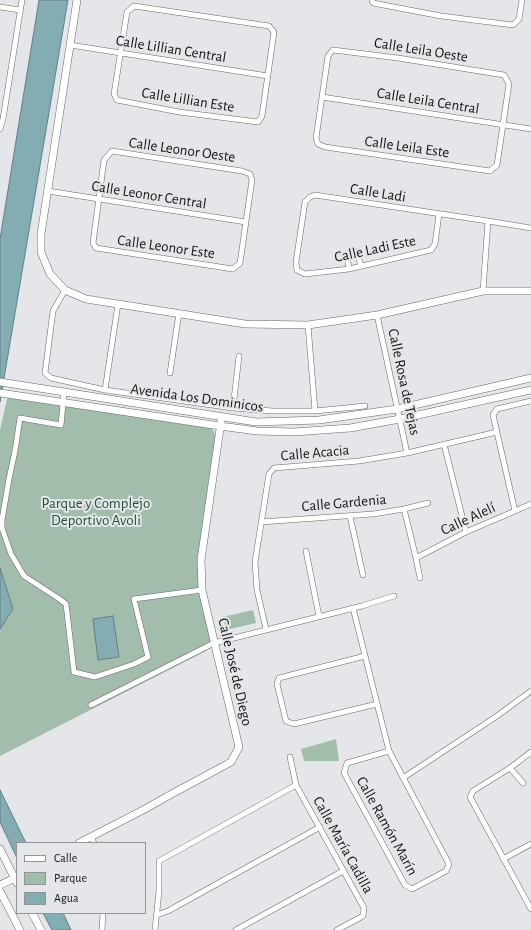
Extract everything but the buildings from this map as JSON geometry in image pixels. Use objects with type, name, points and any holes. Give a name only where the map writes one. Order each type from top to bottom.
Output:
[{"type":"street","points":[[0,129],[3,119],[22,0]]},
{"type":"street","points":[[77,0],[41,234],[41,252],[50,274],[65,290],[86,299],[245,324],[308,325],[377,315],[483,291],[531,291]]},
{"type":"street","points":[[372,0],[373,3],[441,16],[513,25],[519,19],[522,0]]},
{"type":"street","points":[[120,53],[127,12],[134,6],[259,24],[269,26],[274,32],[268,76]]},
{"type":"street","points":[[0,7],[20,10]]},
{"type":"street","name":"Calle Lillian Central","points":[[70,45],[268,76]]},
{"type":"street","name":"Calle Leila Oeste","points":[[322,97],[328,56],[333,50],[398,58],[504,76],[508,84],[503,124]]},
{"type":"street","name":"Calle Lillian Este","points":[[120,53],[114,94],[117,100],[179,112],[258,122],[262,116],[268,76]]},
{"type":"street","name":"Calle Leila Este","points":[[322,97],[316,138],[318,144],[325,147],[490,171],[497,165],[503,124]]},
{"type":"street","name":"Calle Leila Central","points":[[322,97],[531,129]]},
{"type":"street","name":"Calle Leonor Oeste","points":[[98,199],[104,160],[112,152],[242,171],[250,174],[252,180],[246,222]]},
{"type":"street","name":"Calle Leonor Central","points":[[48,191],[246,222]]},
{"type":"street","name":"Calle Ladi","points":[[311,273],[305,274],[297,270],[296,262],[306,202],[310,197],[315,195],[531,228]]},
{"type":"street","name":"Calle Leonor Este","points":[[98,199],[93,243],[96,248],[233,269],[240,263],[246,222]]},
{"type":"street","name":"Calle Ladi Este","points":[[311,273],[349,269],[431,250],[435,244],[439,214]]},
{"type":"street","points":[[483,291],[488,221]]},
{"type":"street","points":[[349,269],[346,256],[351,250],[357,252],[361,266]]},
{"type":"street","points":[[65,290],[54,311],[45,373],[51,378],[105,390],[167,400],[233,408],[274,411],[315,411],[365,406]]},
{"type":"street","points":[[105,390],[118,304]]},
{"type":"street","points":[[170,373],[180,313]]},
{"type":"street","name":"Calle Rosa de Tejas","points":[[377,315],[407,453]]},
{"type":"street","points":[[308,325],[315,411]]},
{"type":"street","points":[[233,408],[239,356]]},
{"type":"street","name":"Avenida Los Dominicos","points":[[0,382],[256,422],[319,420],[397,409],[531,378]]},
{"type":"street","name":"Avenida Los Dominicos","points":[[0,393],[257,431],[294,432],[350,428],[400,419],[531,390]]},
{"type":"street","points":[[64,392],[61,425],[20,418],[2,520],[2,528],[11,554],[24,576],[66,604],[74,672],[96,677],[134,664],[148,657],[134,599],[202,590]]},
{"type":"street","points":[[515,511],[493,415],[497,409],[531,401]]},
{"type":"street","name":"Calle José de Diego","points":[[92,840],[231,762],[239,747],[202,590],[201,560],[222,417]]},
{"type":"street","name":"Calle Acacia","points":[[266,630],[257,590],[255,562],[269,474],[274,468],[359,461],[407,453],[497,432]]},
{"type":"street","points":[[444,444],[466,532]]},
{"type":"street","name":"Calle Gardenia","points":[[261,522],[373,514],[428,503]]},
{"type":"street","name":"Calle Alelí","points":[[416,558],[466,532],[531,504]]},
{"type":"street","points":[[404,509],[420,578]]},
{"type":"street","points":[[350,516],[364,575]]},
{"type":"street","points":[[306,551],[319,616]]},
{"type":"street","points":[[91,705],[214,644],[394,596]]},
{"type":"street","points":[[353,608],[389,751]]},
{"type":"street","points":[[365,656],[280,678],[277,684],[286,721],[294,724],[377,704]]},
{"type":"street","points":[[403,778],[497,716],[531,691]]},
{"type":"street","name":"Calle Ramón Marín","points":[[389,751],[449,864],[446,871],[412,889],[406,885],[344,773],[347,763],[389,751]]},
{"type":"street","points":[[531,752],[510,768],[473,791],[470,797],[503,859],[530,903],[531,910]]},
{"type":"street","name":"Calle María Cadilla","points":[[290,757],[296,785],[364,908],[363,916],[337,930]]},
{"type":"street","points":[[510,768],[523,783]]},
{"type":"street","points":[[155,930],[159,891],[159,861],[296,785]]},
{"type":"street","points":[[157,915],[175,907],[320,827]]},
{"type":"street","points":[[503,859],[531,844]]},
{"type":"street","points":[[0,849],[16,879],[0,885]]},
{"type":"street","points":[[236,930],[343,871]]},
{"type":"street","points":[[0,891],[20,930]]},
{"type":"street","points":[[33,914],[41,930]]},
{"type":"street","points":[[102,930],[103,914]]},
{"type":"green space","name":"Parque y Complejo Deportivo Avoli","points":[[8,395],[204,425],[212,429],[215,434],[215,443],[199,560],[211,639],[206,651],[0,756],[0,629],[13,609],[0,568],[0,430]]},
{"type":"green space","points":[[253,610],[256,623],[226,630],[223,617]]},
{"type":"green space","points":[[336,739],[339,761],[304,761],[301,749]]},
{"type":"water","points":[[39,0],[68,0],[0,402],[0,239]]},
{"type":"water","points":[[0,568],[13,609],[0,629]]},
{"type":"water","points":[[113,616],[119,657],[98,660],[93,619]]},
{"type":"water","points":[[0,790],[26,842],[16,842],[16,856],[0,822]]},
{"type":"water","points":[[44,914],[63,914],[71,930],[52,930]]}]
